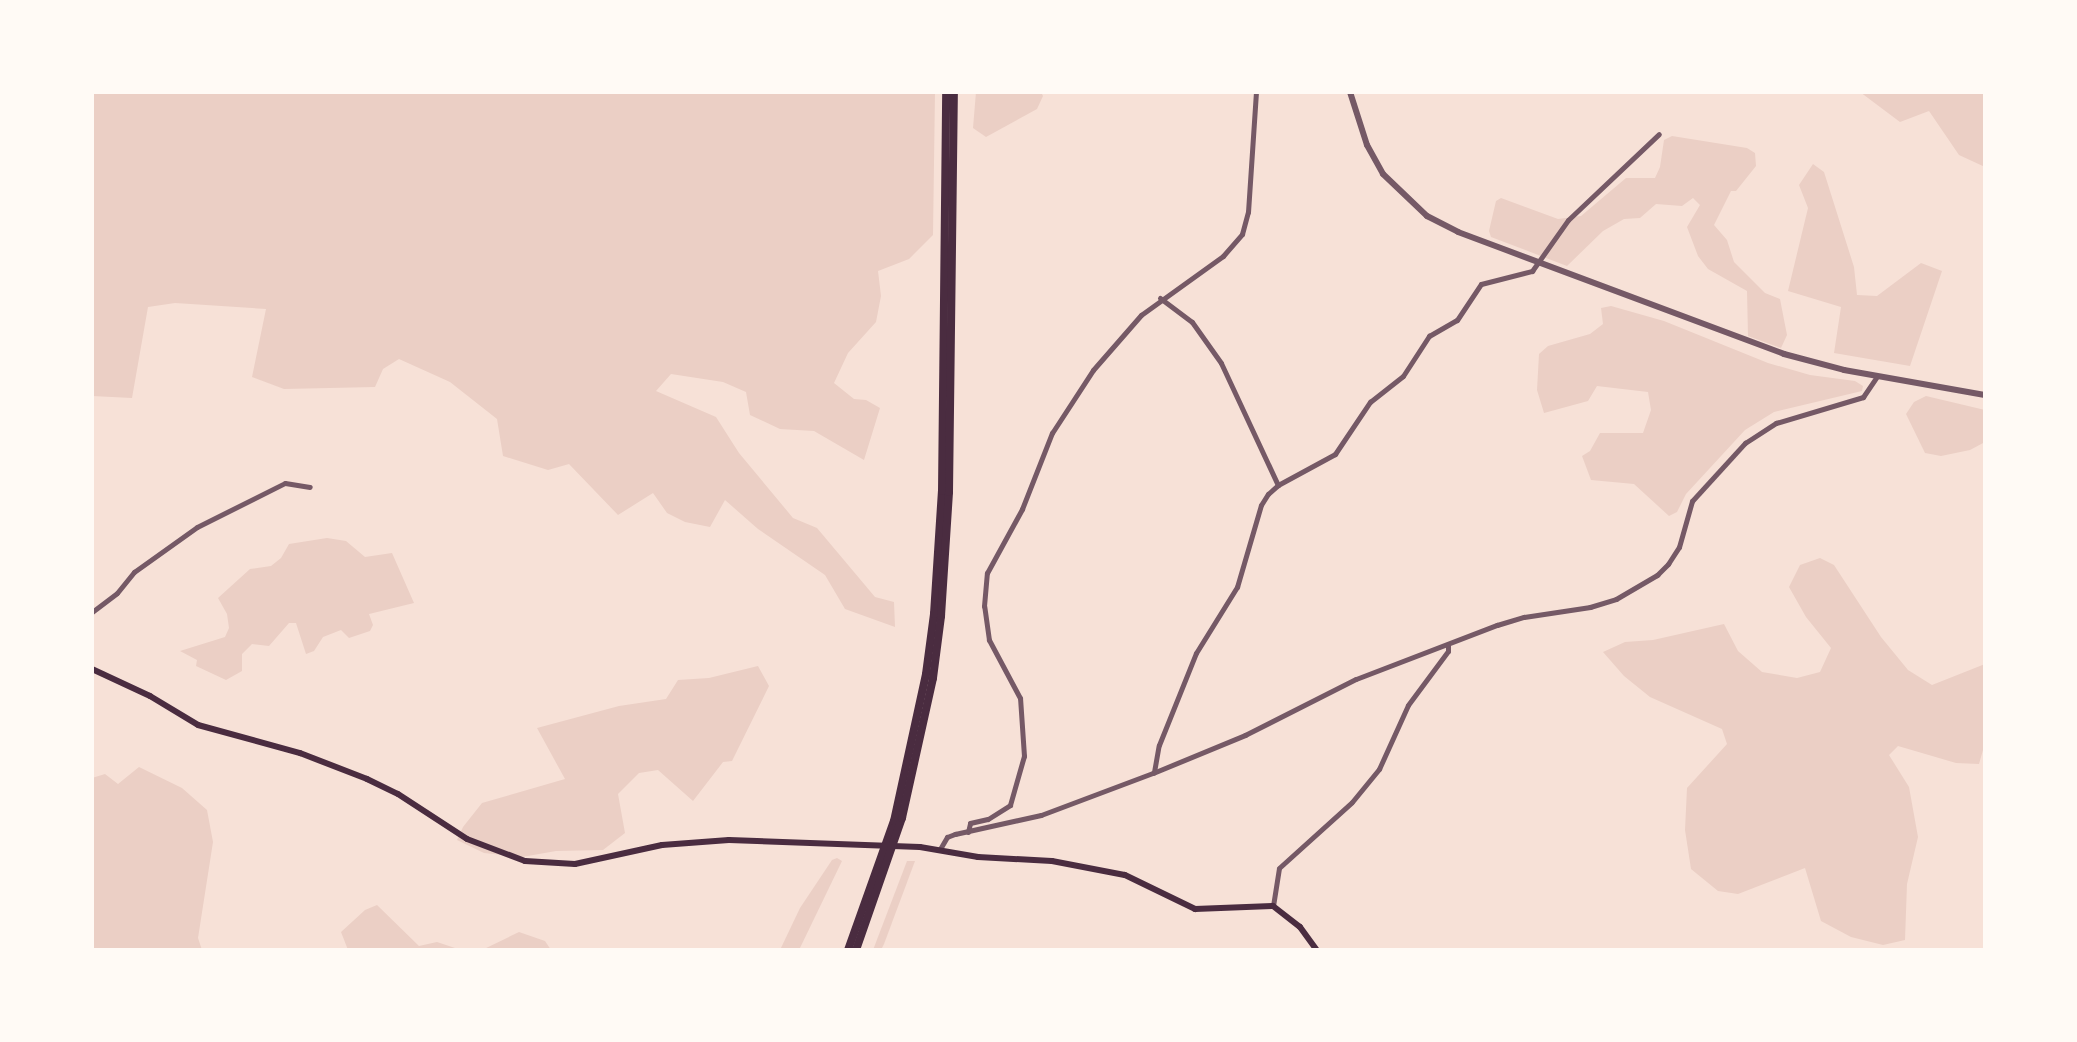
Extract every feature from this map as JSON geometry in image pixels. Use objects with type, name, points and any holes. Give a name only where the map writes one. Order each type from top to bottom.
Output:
[{"type":"highway","points":[[848,950],[874,883],[903,784],[926,674],[934,614],[942,491],[946,92]]},
{"type":"highway","points":[[856,950],[880,886],[910,789],[933,678],[941,616],[949,478],[954,92]]},
{"type":"main road","points":[[92,669],[150,696],[198,725],[300,753],[367,779],[398,794],[467,839],[525,861],[575,864],[662,845],[705,841],[940,849],[1116,872],[1195,909],[1273,906],[1300,927],[1317,950]]},
{"type":"street","points":[[968,832],[970,823],[988,819],[1010,805],[1024,756],[1020,698],[989,640],[984,606],[987,573],[1022,509],[1052,433],[1111,346],[1160,298],[1223,256],[1242,234],[1248,212],[1256,92]]},
{"type":"street","points":[[1350,92],[1367,145],[1400,194],[1427,216],[1450,228],[1784,354],[1877,376],[1985,395]]},
{"type":"street","points":[[1153,773],[1159,745],[1196,653],[1237,587],[1261,505],[1278,485],[1335,454],[1370,402],[1403,376],[1429,336],[1457,320],[1481,284],[1500,276],[1528,273],[1568,220],[1659,134]]},
{"type":"street","points":[[1160,298],[1192,322],[1221,363],[1278,485]]},
{"type":"street","points":[[940,849],[947,837],[1041,815],[1153,773],[1245,735],[1356,679],[1448,644],[1524,617],[1602,604],[1657,575],[1679,547],[1692,501],[1745,443],[1776,423],[1863,397],[1877,376]]},
{"type":"street","points":[[92,612],[117,593],[141,566],[197,527],[285,483],[310,487]]},
{"type":"street","points":[[1273,906],[1279,868],[1352,802],[1379,769],[1408,705],[1448,651],[1448,644]]},
{"type":"shaded area","points":[[92,92],[935,92],[933,235],[909,259],[878,271],[881,296],[876,322],[848,353],[834,383],[854,399],[866,400],[880,408],[864,460],[814,431],[780,429],[750,415],[746,392],[723,382],[671,374],[656,391],[716,417],[739,453],[793,518],[817,528],[875,597],[894,602],[895,627],[845,609],[825,575],[758,529],[725,500],[710,527],[685,522],[667,513],[653,493],[618,515],[569,464],[548,470],[503,456],[497,419],[450,382],[399,359],[383,369],[375,387],[284,389],[252,377],[266,309],[175,303],[148,307],[132,398],[92,396]]},
{"type":"shaded area","points":[[976,92],[1041,92],[1043,96],[1037,109],[986,137],[973,128]]},
{"type":"shaded area","points":[[1860,92],[1985,92],[1985,167],[1959,155],[1929,111],[1900,122]]},
{"type":"shaded area","points":[[1672,136],[1747,148],[1755,153],[1756,166],[1736,191],[1731,191],[1714,225],[1727,240],[1734,262],[1765,293],[1780,299],[1787,335],[1781,348],[1748,336],[1747,291],[1708,269],[1698,256],[1687,227],[1700,205],[1693,198],[1682,206],[1656,204],[1640,218],[1624,219],[1603,231],[1567,266],[1491,237],[1489,231],[1496,201],[1501,198],[1558,219],[1581,216],[1626,178],[1655,178],[1664,140]]},
{"type":"shaded area","points":[[1813,164],[1824,172],[1854,267],[1857,295],[1877,296],[1921,263],[1942,271],[1910,366],[1834,353],[1841,307],[1788,291],[1808,208],[1799,185]]},
{"type":"shaded area","points":[[1611,306],[1664,321],[1768,363],[1810,375],[1855,381],[1863,386],[1862,391],[1774,412],[1745,430],[1686,494],[1677,512],[1669,516],[1634,484],[1591,480],[1582,456],[1590,451],[1600,433],[1643,433],[1651,410],[1648,392],[1597,386],[1588,401],[1544,413],[1537,390],[1539,354],[1548,346],[1590,334],[1603,324],[1601,308]]},
{"type":"shaded area","points":[[1926,396],[1985,410],[1985,442],[1970,450],[1941,456],[1925,453],[1906,414],[1914,402]]},
{"type":"shaded area","points":[[327,538],[346,541],[365,557],[392,553],[414,603],[369,614],[373,625],[370,631],[349,638],[341,630],[323,637],[314,651],[306,654],[296,623],[289,623],[269,646],[252,644],[242,654],[242,671],[226,680],[196,666],[197,660],[180,651],[225,637],[229,628],[227,614],[218,598],[250,569],[271,566],[281,558],[289,544]]},
{"type":"shaded area","points":[[1820,558],[1834,565],[1881,637],[1908,670],[1932,685],[1985,664],[1985,743],[1979,764],[1956,763],[1898,746],[1889,755],[1909,787],[1918,837],[1907,884],[1905,940],[1883,945],[1851,937],[1821,921],[1805,868],[1738,894],[1718,891],[1691,869],[1685,830],[1687,788],[1727,744],[1722,729],[1650,697],[1624,676],[1603,652],[1625,642],[1653,640],[1724,624],[1738,651],[1762,672],[1797,678],[1820,672],[1831,648],[1806,617],[1789,587],[1800,565]]},
{"type":"shaded area","points":[[758,666],[769,686],[732,761],[723,762],[693,801],[658,770],[639,773],[618,794],[625,833],[603,850],[556,851],[522,857],[484,853],[457,840],[482,803],[565,779],[537,728],[619,706],[666,699],[678,680],[709,678]]},
{"type":"shaded area","points":[[139,767],[182,788],[207,810],[213,842],[198,938],[202,950],[92,950],[92,778],[105,774],[118,784]]},
{"type":"shaded area","points":[[837,858],[842,861],[799,950],[780,950],[800,908],[832,860]]},
{"type":"shaded area","points":[[907,861],[915,861],[884,944],[881,950],[873,950]]},
{"type":"shaded area","points":[[377,905],[419,946],[437,942],[461,950],[348,950],[341,932],[365,910]]},
{"type":"shaded area","points":[[519,932],[545,941],[551,950],[482,950]]}]
